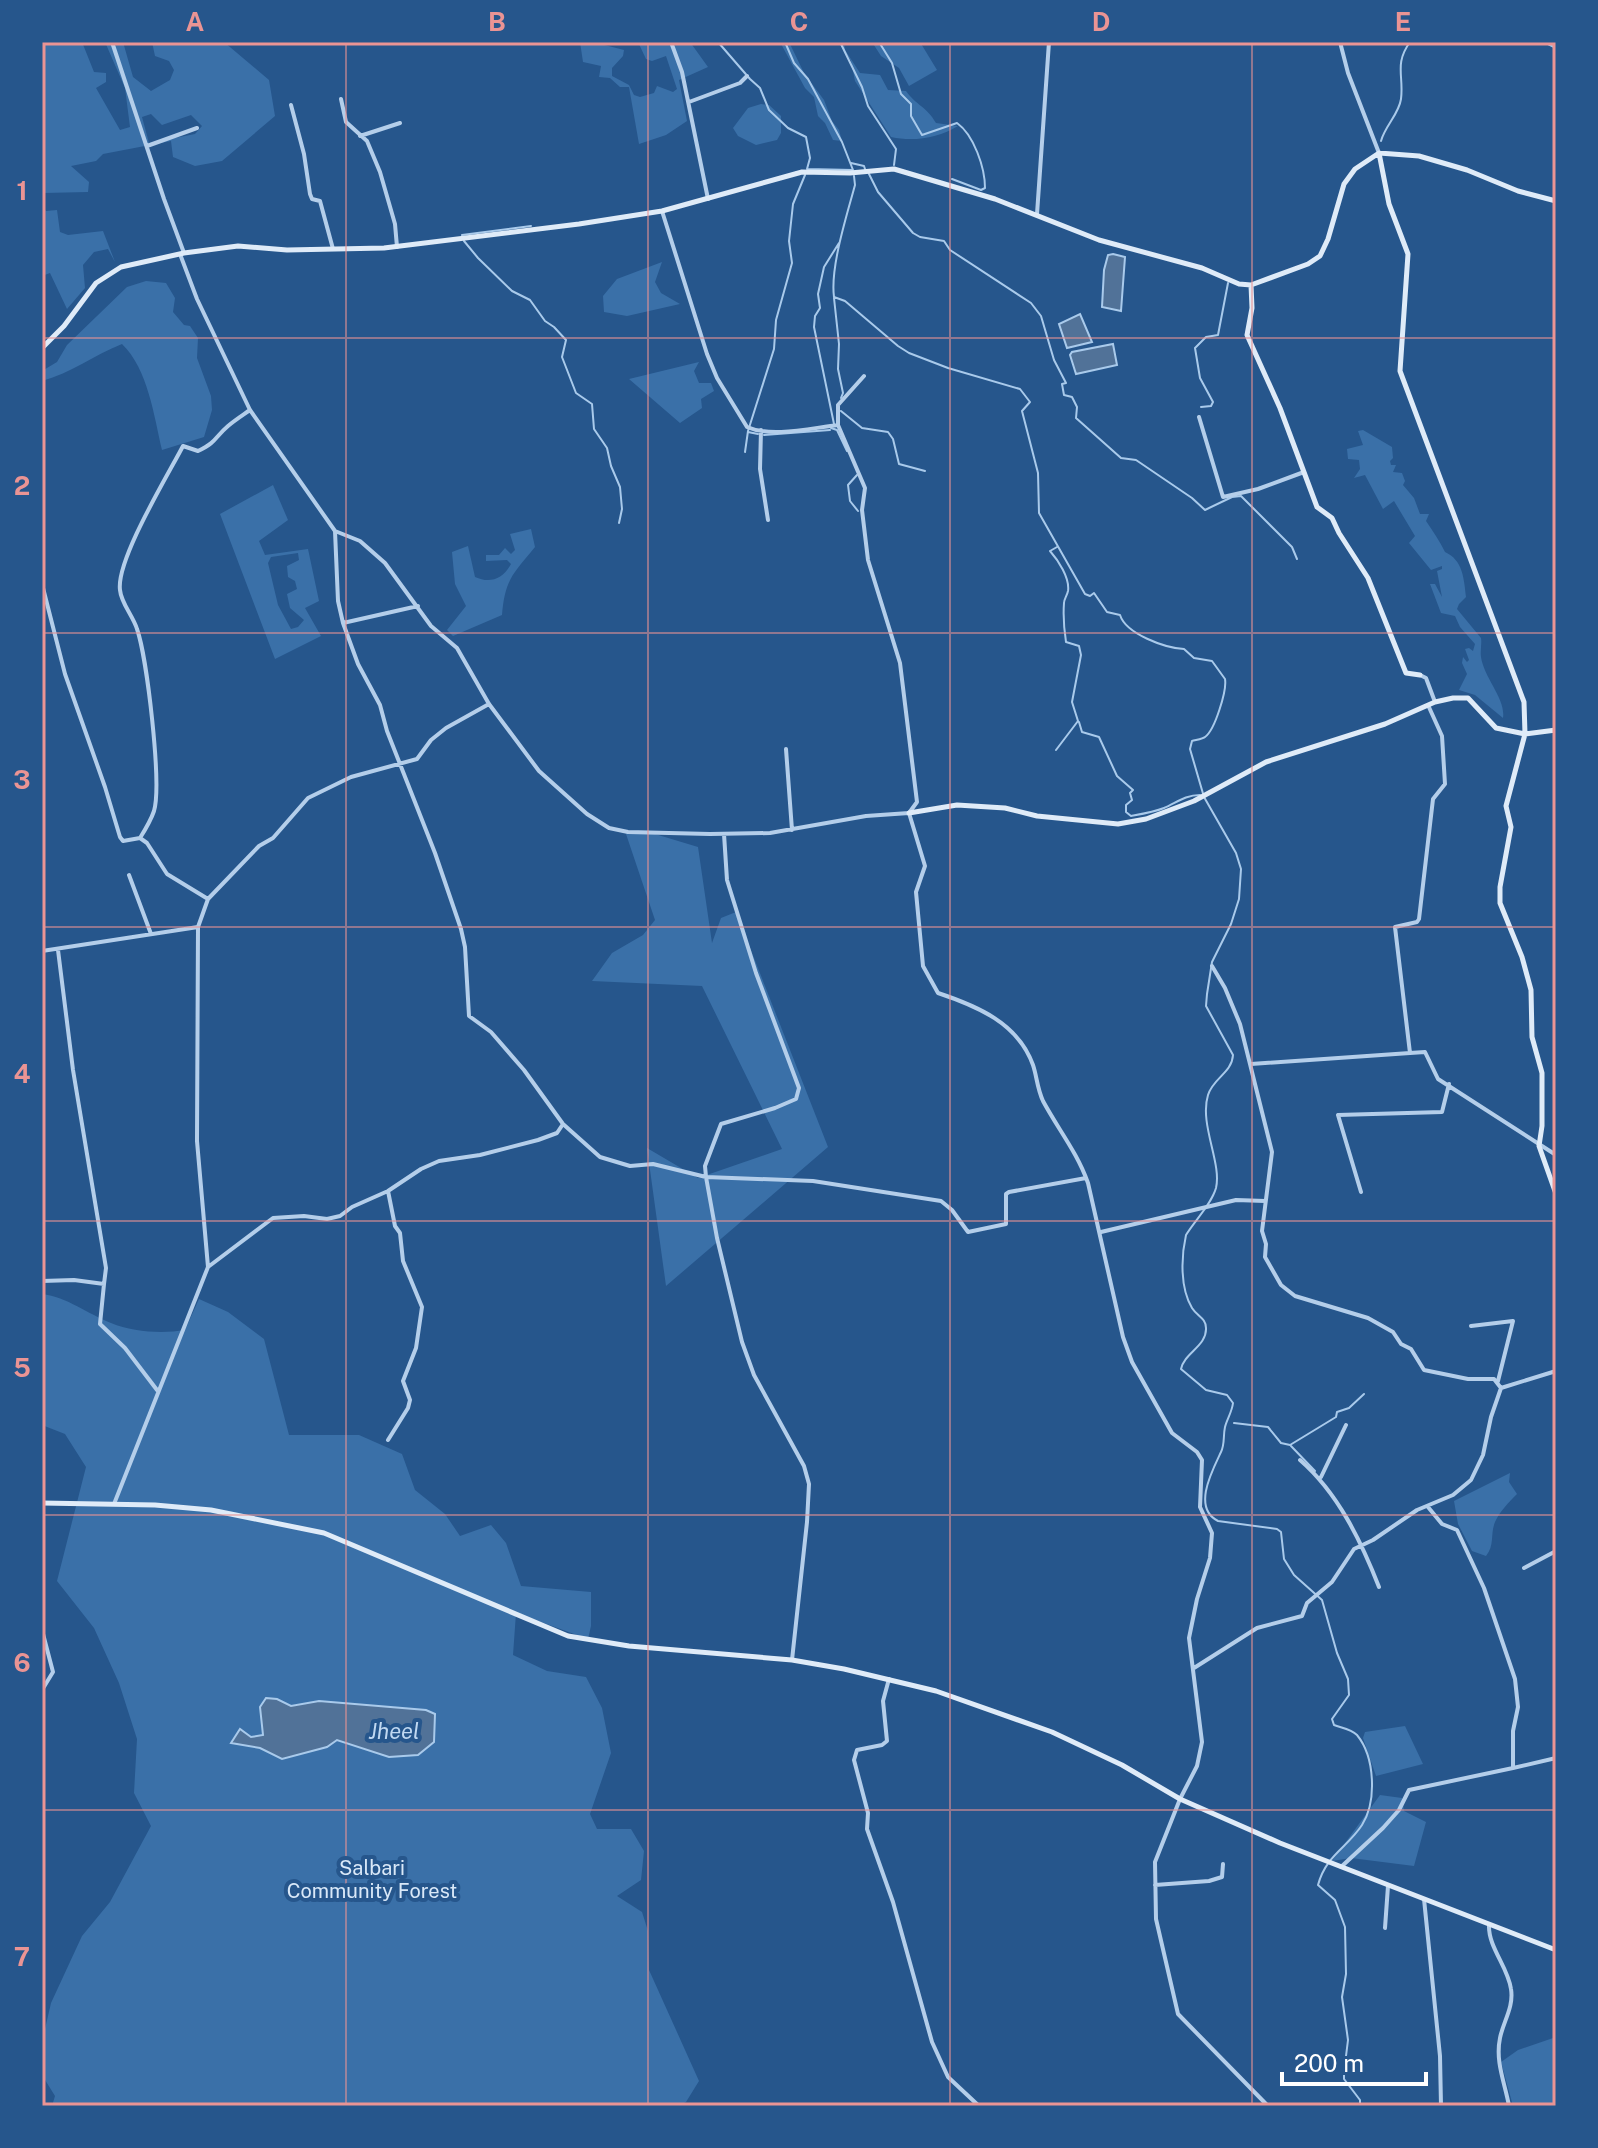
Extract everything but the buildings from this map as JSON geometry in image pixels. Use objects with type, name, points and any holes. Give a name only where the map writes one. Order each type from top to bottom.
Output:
[{"type":"street","points":[[112,42],[197,299],[250,410],[335,531],[338,601],[343,623],[358,664],[380,705],[461,929],[469,1016],[491,1032],[516,1060],[563,1124],[600,1157],[630,1166],[653,1164],[706,1177],[813,1181],[941,1201],[968,1232],[1006,1224],[1006,1194],[1009,1192],[1086,1178]]},
{"type":"street","points":[[671,42],[689,102],[708,199]]},
{"type":"street","points":[[1037,214],[1049,42]]},
{"type":"street","points":[[1340,42],[1348,73],[1379,153],[1389,204],[1408,254],[1400,371],[1524,702],[1525,734],[1506,806],[1511,827],[1500,903],[1522,957],[1531,990],[1532,1037],[1542,1073],[1539,1146],[1556,1194]]},
{"type":"street","points":[[689,102],[740,83],[747,76]]},
{"type":"street","points":[[341,99],[346,122],[367,141],[383,181],[395,224],[397,247]]},
{"type":"street","points":[[291,105],[304,154],[310,194],[312,199],[320,201],[333,249]]},
{"type":"street","points":[[360,136],[400,123]]},
{"type":"street","points":[[146,146],[197,128]]},
{"type":"street","points":[[42,348],[104,276],[121,267],[238,246],[287,250],[397,247],[579,224],[662,211],[805,172],[894,169],[945,182],[1037,214],[1099,240],[1202,268],[1239,284],[1251,285],[1308,264],[1320,256],[1344,184],[1355,169],[1379,153],[1419,156],[1556,201]]},
{"type":"street","points":[[662,211],[707,354],[717,378],[749,428],[832,426]]},
{"type":"street","points":[[1251,285],[1252,308],[1247,335],[1280,408],[1317,507],[1332,518],[1368,578],[1406,673],[1426,678],[1435,702]]},
{"type":"street","points":[[864,376],[838,405],[832,426],[865,488],[862,510],[868,560],[900,663],[917,802],[909,813]]},
{"type":"street","points":[[140,838],[155,808],[155,767],[142,647],[137,626],[120,586],[143,518],[183,446],[198,451],[210,445],[225,428],[250,410]]},
{"type":"street","points":[[1199,417],[1223,497],[1258,489],[1304,472]]},
{"type":"street","points":[[761,430],[760,469],[768,520]]},
{"type":"street","points":[[335,531],[360,541],[400,580],[431,626],[457,648],[489,704],[539,771],[587,814],[609,828],[628,832],[770,833],[866,816],[957,805],[1005,808],[1037,816],[1118,824],[1146,819],[1194,801],[1266,762],[1385,724],[1435,702],[1453,698],[1468,698],[1496,728],[1525,734],[1556,730]]},
{"type":"street","points":[[42,584],[65,674],[120,837],[123,841],[140,838]]},
{"type":"street","points":[[343,623],[418,606]]},
{"type":"street","points":[[114,1504],[208,1267],[197,1141],[195,1006],[198,927],[208,899],[259,846],[273,838],[308,798],[351,777],[417,759],[431,740],[446,728],[489,704]]},
{"type":"street","points":[[1410,1053],[1395,927],[1419,919],[1433,799],[1445,784],[1442,736],[1428,705]]},
{"type":"street","points":[[786,749],[792,830]]},
{"type":"street","points":[[909,813],[925,866],[916,892],[923,966],[929,981],[938,993],[968,1003],[1013,1029],[1024,1045],[1044,1102],[1080,1159],[1101,1232],[1123,1337],[1132,1362],[1172,1433],[1197,1452],[1202,1460],[1200,1507],[1212,1533],[1210,1558],[1189,1638],[1202,1742],[1197,1766],[1155,1862],[1156,1919],[1178,2014],[1268,2106]]},
{"type":"street","points":[[724,834],[727,880],[733,901],[799,1088],[796,1099],[721,1124],[705,1166],[717,1238],[742,1342],[754,1375],[804,1466],[809,1484],[792,1660]]},
{"type":"street","points":[[140,838],[152,849],[167,874],[208,899]]},
{"type":"street","points":[[129,875],[151,934]]},
{"type":"street","points":[[42,951],[198,927]]},
{"type":"street","points":[[58,950],[73,1070],[106,1268],[100,1324],[125,1348],[157,1390]]},
{"type":"street","points":[[1212,966],[1234,1008],[1272,1152],[1262,1231],[1266,1244],[1265,1257],[1281,1285],[1295,1296],[1368,1318],[1393,1332],[1401,1344],[1411,1349],[1424,1370],[1441,1375],[1498,1381]]},
{"type":"street","points":[[1251,1064],[1425,1052],[1438,1079],[1556,1155]]},
{"type":"street","points":[[1361,1192],[1338,1115],[1442,1112],[1449,1084]]},
{"type":"street","points":[[208,1267],[273,1218],[304,1216],[327,1219],[340,1216],[439,1161],[480,1155],[538,1140],[557,1133],[563,1124]]},
{"type":"street","points":[[388,1191],[395,1226],[400,1233],[403,1261],[422,1307],[416,1348],[403,1381],[410,1400],[408,1408],[388,1440]]},
{"type":"street","points":[[1101,1232],[1236,1200],[1265,1201]]},
{"type":"street","points":[[42,1281],[74,1280],[104,1284]]},
{"type":"street","points":[[1194,1668],[1257,1628],[1302,1616],[1307,1603],[1324,1591],[1354,1549],[1417,1510],[1453,1495],[1471,1480],[1483,1455],[1501,1388],[1498,1381],[1513,1321],[1471,1326]]},
{"type":"street","points":[[1501,1388],[1556,1371]]},
{"type":"street","points":[[1320,1479],[1346,1425]]},
{"type":"street","points":[[1300,1460],[1320,1479],[1362,1544],[1379,1587]]},
{"type":"street","points":[[42,1503],[211,1510],[324,1533],[568,1636],[629,1646],[792,1660],[889,1679],[964,1700],[1052,1732],[1122,1765],[1180,1799],[1322,1860],[1556,1950]]},
{"type":"street","points":[[1428,1507],[1442,1524],[1457,1530],[1484,1588],[1515,1679],[1518,1707],[1513,1731],[1513,1768]]},
{"type":"street","points":[[1524,1568],[1556,1551]]},
{"type":"street","points":[[42,1630],[53,1672],[42,1690]]},
{"type":"street","points":[[889,1679],[883,1701],[887,1741],[857,1750],[854,1760],[868,1813],[867,1829],[893,1902],[932,2042],[948,2077],[979,2106]]},
{"type":"street","points":[[1341,1867],[1399,1810],[1409,1790],[1556,1758]]},
{"type":"street","points":[[1155,1885],[1209,1881],[1222,1877],[1223,1864]]},
{"type":"street","points":[[1385,1928],[1388,1886]]},
{"type":"street","points":[[1424,1899],[1440,2056],[1441,2106]]},
{"type":"street","points":[[1489,1924],[1494,1947],[1511,1987],[1510,2008],[1500,2038],[1498,2057],[1509,2106]]},
{"type":"green space","points":[[42,42],[82,42],[94,72],[106,73],[106,82],[96,88],[120,130],[130,127],[125,88],[105,42],[123,42],[133,77],[151,91],[170,80],[174,70],[169,61],[155,56],[152,42],[224,42],[269,80],[275,116],[222,161],[195,166],[173,157],[171,141],[103,154],[96,161],[71,166],[89,182],[88,192],[43,193],[42,196]],"holes":[[[151,114],[162,125],[191,115],[202,126],[195,134],[149,143],[142,117]]]},
{"type":"green space","points":[[580,42],[624,50],[623,56],[612,68],[612,76],[629,85],[634,95],[640,97],[654,93],[657,86],[673,92],[677,89],[666,56],[652,61],[646,59],[638,42],[690,42],[708,67],[679,80],[687,121],[666,135],[639,144],[629,87],[620,87],[610,78],[599,77],[601,66],[583,62]]},
{"type":"green space","points":[[780,42],[789,42],[804,73],[824,100],[842,141],[833,140],[818,116],[814,97],[805,88]]},
{"type":"green space","points":[[839,42],[844,42],[845,50],[860,73],[880,75],[888,90],[906,91],[936,123],[958,126],[926,138],[891,137],[855,81],[851,61]]},
{"type":"green space","points":[[872,42],[920,42],[937,70],[909,86],[899,68],[881,56]]},
{"type":"green space","points":[[769,105],[781,116],[781,133],[777,140],[756,145],[738,136],[733,128],[748,108]]},
{"type":"green space","points":[[42,206],[46,211],[57,210],[60,232],[68,235],[103,231],[115,262],[108,249],[94,252],[83,265],[85,288],[67,309],[50,273],[42,276]]},
{"type":"green space","points":[[662,262],[655,282],[661,293],[680,304],[627,316],[604,312],[603,296],[617,279]]},
{"type":"green space","points":[[146,281],[166,283],[175,298],[173,312],[184,325],[190,326],[198,338],[197,358],[211,396],[212,410],[204,437],[162,450],[144,380],[131,354],[122,344],[42,381],[42,371],[57,362],[67,345],[127,287]]},
{"type":"green space","points":[[699,362],[694,371],[699,383],[711,383],[714,391],[701,399],[702,408],[680,423],[629,379]]},
{"type":"green space","points":[[1363,430],[1392,447],[1393,458],[1390,461],[1391,465],[1396,465],[1393,472],[1402,473],[1403,485],[1414,498],[1420,514],[1429,514],[1426,521],[1445,552],[1459,565],[1466,597],[1457,609],[1481,638],[1483,665],[1501,703],[1503,718],[1475,695],[1459,690],[1467,674],[1462,663],[1463,657],[1467,662],[1469,660],[1465,649],[1473,651],[1475,644],[1455,616],[1441,613],[1430,584],[1435,584],[1442,597],[1437,571],[1442,566],[1431,570],[1409,543],[1415,536],[1394,501],[1383,509],[1365,475],[1354,478],[1360,469],[1359,460],[1348,459],[1347,449],[1363,445],[1358,431]]},
{"type":"green space","points":[[273,485],[288,520],[259,541],[265,555],[308,549],[319,601],[305,608],[321,636],[275,659],[220,514]],"holes":[[[298,553],[299,560],[287,566],[288,577],[295,581],[297,589],[287,594],[290,608],[304,620],[291,629],[278,605],[268,563],[271,557]]]},
{"type":"green space","points":[[531,529],[535,547],[511,578],[502,615],[453,636],[447,630],[466,606],[455,584],[452,552],[468,546],[475,577],[496,579],[511,564],[507,560],[486,561],[486,555],[499,555],[505,548],[511,554],[515,550],[510,534]]},
{"type":"green space","points":[[625,831],[645,831],[698,847],[712,943],[721,918],[736,912],[828,1147],[666,1286],[647,1148],[698,1178],[782,1149],[702,986],[592,981],[612,953],[643,935],[655,920]]},
{"type":"green space","name":"Salbari Community Forest","points":[[42,1294],[120,1326],[148,1331],[185,1330],[199,1299],[228,1312],[264,1339],[289,1435],[359,1435],[402,1454],[415,1490],[445,1514],[460,1536],[491,1525],[506,1543],[521,1586],[591,1592],[588,1639],[516,1613],[513,1655],[547,1671],[586,1677],[602,1708],[611,1753],[590,1814],[597,1829],[631,1829],[644,1851],[641,1880],[617,1896],[642,1912],[648,1931],[649,1970],[699,2081],[686,2102],[678,2106],[52,2106],[55,2096],[42,2075],[42,2042],[51,2003],[82,1936],[110,1902],[151,1826],[134,1793],[137,1739],[119,1683],[94,1628],[57,1581],[86,1467],[65,1434],[42,1425]]},
{"type":"green space","points":[[1510,1473],[1509,1482],[1517,1494],[1495,1522],[1486,1556],[1472,1551],[1458,1524],[1454,1501]]},
{"type":"green space","points":[[1405,1726],[1423,1764],[1376,1776],[1363,1738],[1365,1732]]},
{"type":"green space","points":[[1380,1795],[1402,1798],[1404,1811],[1426,1822],[1414,1866],[1351,1858],[1332,1861]]},
{"type":"green space","points":[[1556,2037],[1556,2106],[1513,2106],[1501,2062],[1518,2050]]},
{"type":"water","points":[[1108,255],[1125,257],[1121,311],[1102,307],[1104,270]]},
{"type":"water","points":[[1080,314],[1092,342],[1067,348],[1059,324]]},
{"type":"water","points":[[1113,344],[1117,365],[1076,374],[1070,355],[1072,352]]},
{"type":"water","name":"Jheel","points":[[266,1698],[277,1699],[291,1706],[319,1701],[426,1710],[435,1714],[434,1742],[418,1755],[389,1757],[337,1740],[327,1747],[282,1759],[260,1748],[231,1743],[240,1729],[251,1737],[263,1735],[260,1707]]},
{"type":"waterway","points":[[718,42],[760,88],[769,110],[788,128],[806,137],[810,158],[807,169]]},
{"type":"waterway","points":[[785,42],[794,63],[808,79],[842,142],[853,170],[807,169]]},
{"type":"waterway","points":[[840,42],[868,106],[896,149],[894,165]]},
{"type":"waterway","points":[[879,42],[892,63],[901,94],[911,104],[911,116],[922,135],[957,123],[969,135],[981,162],[985,188],[981,190],[952,179]]},
{"type":"waterway","points":[[1381,141],[1400,104],[1402,57],[1410,42]]},
{"type":"waterway","points":[[1544,42],[1556,48]]},
{"type":"waterway","points":[[851,163],[865,169]]},
{"type":"waterway","points":[[869,174],[878,192],[913,233],[944,241],[950,250],[1031,303],[1041,316],[1054,360],[1066,383],[1062,384],[1064,395],[1072,397],[1077,407],[1076,418],[1121,458],[1136,460],[1205,510],[1241,496],[1292,547],[1297,559]]},
{"type":"waterway","points":[[745,452],[748,431],[774,349],[776,320],[792,263],[789,241],[793,204],[805,175]]},
{"type":"waterway","points":[[854,176],[855,185],[837,256],[834,297],[845,301],[909,353],[1020,389],[1030,402],[1022,411],[1038,473],[1039,513],[1085,594],[1090,596],[1094,593],[1107,612],[1120,615],[1130,628],[1147,639],[1184,649],[1194,658],[1212,661],[1225,679],[1213,727],[1205,737],[1192,741],[1190,749],[1204,797],[1236,853],[1241,869],[1239,899],[1231,924],[1212,962],[1206,1006],[1233,1055],[1229,1066],[1210,1089],[1206,1106],[1216,1167],[1216,1188],[1186,1235],[1183,1253],[1185,1291],[1206,1328],[1203,1340],[1186,1358],[1181,1369],[1206,1390],[1227,1395],[1233,1403],[1222,1449],[1206,1489],[1206,1507],[1218,1521],[1281,1532],[1284,1559],[1294,1575],[1322,1600],[1348,1679],[1349,1695],[1332,1719],[1334,1725],[1357,1735],[1370,1767],[1372,1792],[1367,1815],[1356,1833],[1326,1866],[1318,1885],[1335,1900],[1345,1927],[1346,1974],[1342,1997],[1348,2040],[1344,2079],[1360,2100],[1360,2106]]},
{"type":"waterway","points":[[462,235],[531,226]]},
{"type":"waterway","points":[[464,241],[512,291],[530,300],[545,321],[566,340],[562,357],[576,393],[592,404],[594,429],[607,448],[620,487],[622,509],[619,523]]},
{"type":"waterway","points":[[834,424],[814,327],[820,308],[818,294],[824,267],[839,243]]},
{"type":"waterway","points":[[1201,407],[1211,406],[1213,402],[1200,378],[1195,348],[1206,337],[1218,335],[1228,283]]},
{"type":"waterway","points":[[834,298],[841,398]]},
{"type":"waterway","points":[[841,411],[862,428],[888,432],[893,439],[899,464],[925,471]]},
{"type":"waterway","points":[[831,428],[837,430],[847,451]]},
{"type":"waterway","points":[[764,435],[830,430]]},
{"type":"waterway","points":[[748,432],[758,434]]},
{"type":"waterway","points":[[857,475],[848,485],[850,501],[858,511]]},
{"type":"waterway","points":[[1056,750],[1078,721],[1072,702],[1081,655],[1079,646],[1066,642],[1064,600],[1068,586],[1063,570],[1050,551],[1057,547]]},
{"type":"waterway","points":[[1079,722],[1082,732],[1099,737],[1117,776],[1133,790],[1130,793],[1132,800],[1126,805],[1126,812],[1131,816],[1156,811],[1200,795]]},
{"type":"waterway","points":[[1234,1423],[1268,1427],[1281,1443],[1290,1445],[1336,1417],[1337,1412],[1349,1408],[1364,1394]]},
{"type":"waterway","points":[[1291,1446],[1315,1471]]}]
